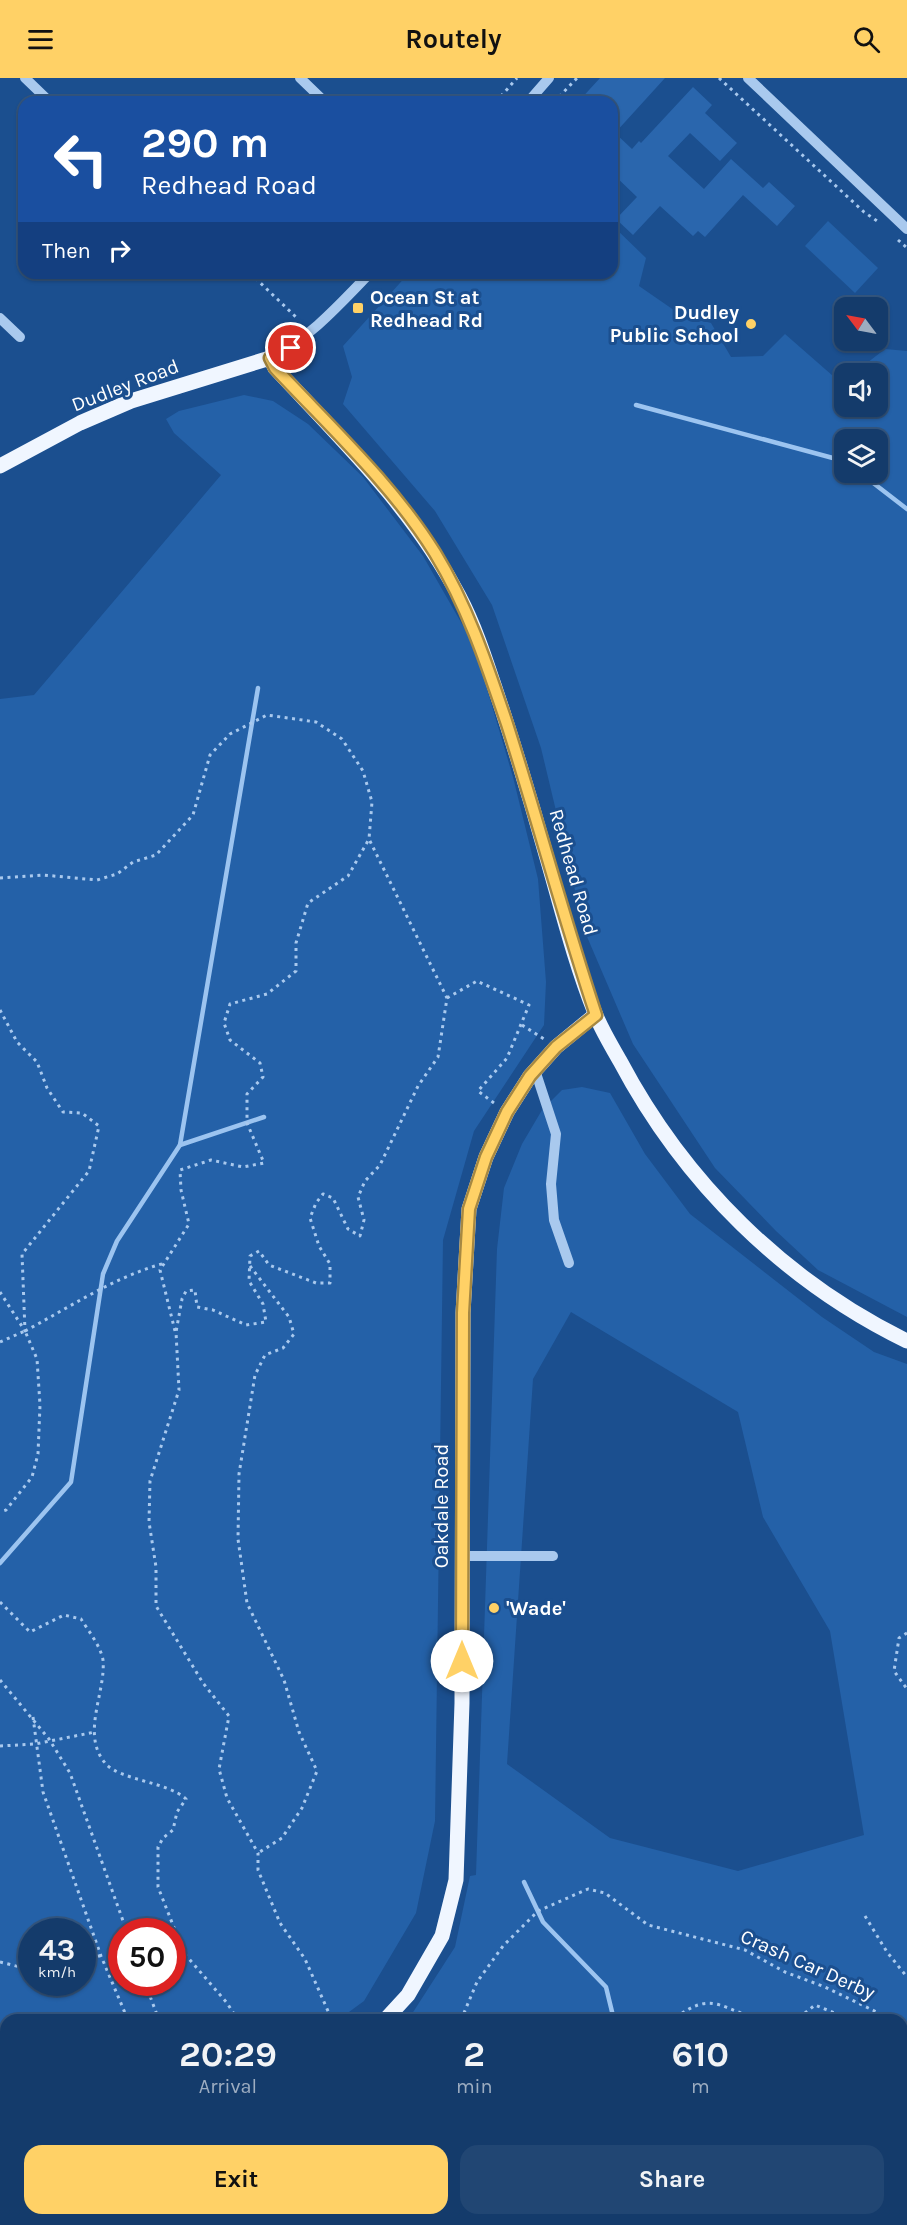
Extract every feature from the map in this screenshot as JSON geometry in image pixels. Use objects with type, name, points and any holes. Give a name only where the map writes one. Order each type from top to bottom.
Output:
[{"type":"main road","name":"Dudley Road","points":[[0,466],[80,423],[131,401],[270,358]]},
{"type":"main road","name":"Redhead Road","points":[[270,358],[275,368],[409,514],[460,598],[481,644],[526,783],[596,1015],[634,1088],[678,1154],[732,1216],[783,1263],[881,1328],[907,1341]]},
{"type":"main road","name":"Oakdale Road","points":[[391,2014],[408,1995],[442,1936],[456,1880],[461,1738],[463,1313],[469,1209],[486,1157],[507,1112],[535,1070],[556,1047],[596,1015]]},
{"type":"street","points":[[25,78],[44,96]]},
{"type":"street","points":[[300,78],[319,96]]},
{"type":"street","points":[[533,96],[549,78]]},
{"type":"street","points":[[748,78],[907,229]]},
{"type":"street","points":[[270,358],[291,348],[316,328],[364,279]]},
{"type":"street","points":[[0,318],[20,337]]},
{"type":"street","points":[[535,1070],[556,1134],[551,1184],[553,1208],[569,1263]]},
{"type":"street","points":[[462,1556],[553,1556]]},
{"type":"path","points":[[501,96],[517,78]]},
{"type":"path","points":[[560,96],[577,78]]},
{"type":"path","points":[[719,78],[864,212],[884,227]]},
{"type":"path","points":[[891,233],[907,248]]},
{"type":"path","points":[[256,279],[297,318]]},
{"type":"path","points":[[0,878],[43,875],[97,880],[117,874],[133,862],[156,855],[193,815],[210,755],[230,734],[267,715],[316,722],[342,739],[363,771],[372,802],[369,839],[348,876],[308,903],[296,943],[296,971],[267,994],[230,1004],[224,1023],[230,1040],[260,1063],[263,1077],[247,1094],[247,1123],[264,1163],[243,1167],[211,1160],[180,1170],[181,1190],[189,1224],[160,1270],[176,1332],[179,1390],[150,1481],[149,1522],[156,1567],[156,1606],[203,1683],[230,1716],[219,1769],[227,1798],[258,1853],[258,1870],[280,1923],[305,1959],[329,2014]]},
{"type":"path","points":[[176,1332],[182,1299],[186,1291],[195,1290],[197,1307],[213,1310],[246,1325],[266,1322],[262,1304],[249,1281],[250,1256],[259,1251],[269,1265],[316,1282],[330,1283],[330,1264],[319,1246],[310,1218],[316,1203],[323,1194],[333,1198],[348,1229],[360,1236],[364,1220],[358,1197],[365,1181],[380,1165],[418,1086],[438,1057],[447,998],[369,839]]},
{"type":"path","points":[[447,998],[477,981],[529,1005],[507,1058],[478,1091],[507,1112]]},
{"type":"path","points":[[0,1010],[17,1042],[37,1062],[47,1088],[63,1112],[82,1113],[99,1126],[89,1171],[22,1254],[25,1331]]},
{"type":"path","points":[[521,1025],[556,1047]]},
{"type":"path","points":[[0,1342],[25,1331],[107,1284],[134,1272],[165,1263]]},
{"type":"path","points":[[250,1266],[289,1317],[294,1334],[283,1348],[266,1355],[255,1375],[239,1474],[238,1539],[247,1603],[284,1680],[299,1732],[317,1771],[302,1808],[282,1838],[258,1853]]},
{"type":"path","points":[[0,1292],[25,1331],[37,1359],[40,1405],[38,1454],[32,1477],[6,1510],[0,1512]]},
{"type":"path","points":[[0,1602],[30,1632],[64,1615],[81,1619],[103,1659],[94,1732],[96,1747],[107,1765],[136,1779],[178,1792],[186,1799],[177,1812],[173,1830],[163,1838],[158,1847],[158,1887],[184,1953],[227,2002],[234,2014]]},
{"type":"path","points":[[907,1633],[899,1638],[894,1671],[907,1689]]},
{"type":"path","points":[[0,1680],[50,1739],[70,1773],[122,1918]]},
{"type":"path","points":[[33,1718],[43,1792],[101,1956],[125,2014]]},
{"type":"path","points":[[0,1746],[35,1744],[50,1739],[94,1732]]},
{"type":"path","name":"Crash Car Derby","points":[[464,2014],[477,1982],[501,1949],[538,1911],[547,1905],[588,1889],[605,1893],[648,1925],[745,1950],[785,1972],[825,1987],[881,2014]]},
{"type":"path","points":[[865,1916],[887,1953],[907,1977]]},
{"type":"path","points":[[96,1956],[101,1956]]},
{"type":"path","points":[[0,1962],[18,1966]]},
{"type":"path","points":[[151,1996],[157,2014]]},
{"type":"path","points":[[681,2014],[696,2003],[714,2002],[739,2014]]},
{"type":"path","points":[[805,2014],[815,2005],[837,2014]]},
{"type":"shaded area","points":[[828,221],[878,268],[855,293],[805,246]]},
{"type":"shaded area","points":[[618,231],[646,258],[639,286],[681,315],[711,323],[731,357],[763,356],[785,334],[834,377],[834,417],[888,417],[888,363],[867,363],[888,349],[907,351],[907,1317],[818,1270],[776,1231],[715,1168],[633,1044],[585,932],[541,748],[492,605],[435,511],[343,404],[352,377],[343,346],[404,279],[618,279]]},
{"type":"shaded area","points":[[244,395],[273,401],[308,424],[363,477],[423,556],[474,645],[513,777],[538,879],[546,982],[544,1025],[474,1131],[443,1240],[435,1821],[416,1913],[364,2001],[346,2014],[0,2014],[0,699],[34,695],[221,475],[174,433],[166,419],[179,411]]},
{"type":"shaded area","points":[[582,1087],[610,1093],[645,1154],[690,1214],[822,1317],[874,1352],[907,1364],[907,2014],[412,2014],[455,1947],[470,1876],[476,1875],[497,1249],[504,1188],[522,1144],[542,1110],[562,1090]],"holes":[[[571,1312],[738,1412],[763,1517],[830,1631],[864,1835],[738,1871],[610,1838],[507,1764],[533,1379]]]},
{"type":"building","points":[[600,78],[665,78],[618,130],[618,96],[584,96]]},
{"type":"building","points":[[693,87],[712,105],[705,113],[737,143],[720,161],[690,133],[668,156],[704,189],[731,159],[763,188],[769,182],[795,206],[777,226],[743,195],[705,237],[698,231],[693,236],[660,206],[633,235],[618,221],[618,217],[637,197],[618,179],[618,136],[632,149],[639,141],[641,143]]},
{"type":"waterway","points":[[636,405],[834,458]]},
{"type":"waterway","points":[[873,483],[907,509]]},
{"type":"waterway","points":[[0,1563],[71,1482],[103,1274],[117,1241],[180,1145],[258,688]]},
{"type":"waterway","points":[[180,1145],[264,1117]]},
{"type":"waterway","points":[[524,1882],[543,1922],[606,1987],[613,2014]]},
{"type":"place","name":"Ocean St at Redhead Rd","points":[[358,308]]},
{"type":"place","name":"Dudley Public School","points":[[751,324]]},
{"type":"place","name":"'Wade'","points":[[494,1608]]},
{"type":"route","points":[[291,348],[270,358],[275,368],[409,514],[460,598],[481,644],[596,1015],[556,1047],[530,1076],[507,1112],[486,1157],[469,1209],[464,1262],[463,1313],[462,1661]]}]
